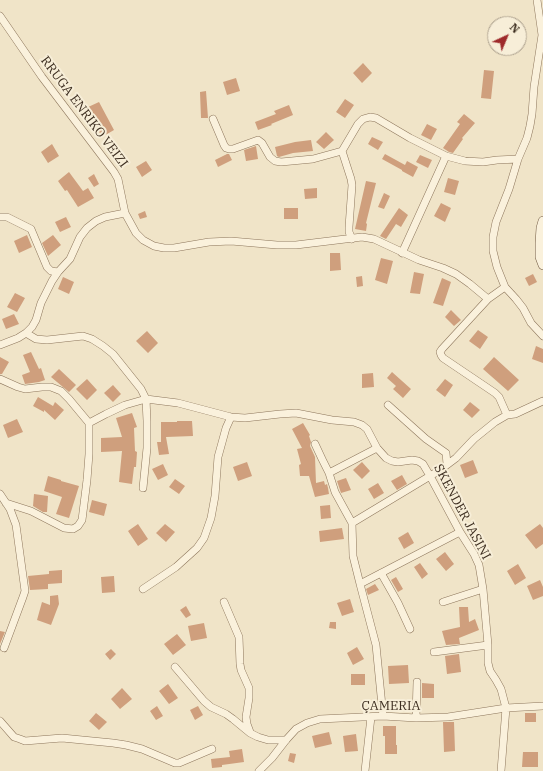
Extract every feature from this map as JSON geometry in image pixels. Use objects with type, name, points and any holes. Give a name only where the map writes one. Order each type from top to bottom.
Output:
[{"type":"main road","points":[[543,221],[540,243],[540,257],[543,265]]},
{"type":"street","points":[[537,0],[542,35],[534,87],[532,114],[527,138],[496,222],[493,237],[497,267],[505,287],[523,308],[531,323],[543,336]]},
{"type":"street","name":"RRUGA ENRIKO VEIZI","points":[[0,16],[42,77],[114,172],[118,179],[125,213],[136,233],[143,240],[154,246],[174,248],[209,242],[231,241],[296,245],[362,237],[374,239],[419,260],[456,274],[488,299]]},
{"type":"street","points":[[213,119],[224,145],[229,150],[258,140],[262,143],[270,157],[281,162],[313,159],[342,150],[358,124],[363,119],[370,117],[376,118],[410,138],[446,156],[465,161],[483,162],[518,159]]},
{"type":"street","points":[[342,150],[352,185],[348,227],[352,239]]},
{"type":"street","points":[[402,252],[446,156]]},
{"type":"street","points":[[0,345],[18,338],[32,327],[36,320],[41,303],[52,281],[70,259],[80,237],[87,228],[96,221],[105,217],[125,213]]},
{"type":"street","points":[[0,217],[7,217],[31,229],[47,267],[51,271],[58,272]]},
{"type":"street","points":[[505,287],[488,299],[440,352],[443,358],[495,393],[499,397],[507,415]]},
{"type":"street","points":[[26,333],[36,339],[47,340],[83,336],[92,339],[113,354],[141,388],[146,399],[147,448],[143,488]]},
{"type":"street","points":[[0,379],[25,389],[51,387],[61,391],[70,399],[89,423],[87,480],[82,520],[78,526],[73,529],[64,528],[31,511],[6,503]]},
{"type":"street","name":"SKENDER JASINI","points":[[89,423],[126,405],[146,399],[178,403],[232,417],[245,418],[296,413],[362,424],[367,429],[377,448],[386,458],[398,462],[412,460],[423,464],[460,532],[474,554],[479,566],[483,589],[488,645],[488,663],[490,671],[501,689],[506,708],[501,771]]},
{"type":"street","points":[[352,523],[440,470],[456,458],[474,439],[495,422],[507,415],[515,414],[543,401]]},
{"type":"street","points":[[388,405],[426,439],[456,458]]},
{"type":"street","points":[[143,589],[176,567],[197,548],[204,538],[211,518],[215,496],[218,457],[226,428],[232,417]]},
{"type":"street","points":[[315,444],[329,473],[340,503],[352,523],[353,556],[376,644],[383,716]]},
{"type":"street","points":[[329,473],[377,448]]},
{"type":"street","points":[[446,453],[447,464]]},
{"type":"street","points":[[0,494],[10,509],[16,525],[25,591],[4,648]]},
{"type":"street","points":[[360,584],[460,532]]},
{"type":"street","points":[[381,573],[410,629]]},
{"type":"street","points":[[443,602],[483,589]]},
{"type":"street","points":[[224,602],[239,637],[241,670],[249,688],[246,717],[250,733]]},
{"type":"street","points":[[434,652],[488,645]]},
{"type":"street","points":[[175,667],[211,707],[226,714],[250,733],[268,740],[286,740]]},
{"type":"street","points":[[416,718],[417,682]]},
{"type":"street","name":"ÇAMERIA","points":[[259,771],[296,729],[307,723],[320,719],[383,716],[416,718],[448,717],[506,708],[543,706]]},
{"type":"street","points":[[365,771],[371,717]]},
{"type":"street","points":[[0,721],[14,737],[20,740],[25,741],[62,738],[113,743],[142,750],[175,763],[179,763],[212,749]]},
{"type":"building","points":[[363,63],[372,73],[362,83],[353,73]]},
{"type":"building","points":[[484,70],[494,71],[491,99],[481,98]]},
{"type":"building","points":[[236,78],[240,91],[227,95],[223,82]]},
{"type":"building","points":[[206,91],[208,118],[201,118],[200,92]]},
{"type":"building","points":[[345,99],[354,105],[345,118],[336,112]]},
{"type":"building","points":[[99,102],[114,130],[102,137],[86,108]]},
{"type":"building","points":[[289,105],[293,115],[258,130],[255,122],[276,114],[274,111]]},
{"type":"building","points":[[464,114],[475,123],[462,138],[463,139],[453,153],[449,152],[443,148],[460,124],[457,122]]},
{"type":"building","points":[[427,124],[437,129],[431,140],[421,135]]},
{"type":"building","points":[[326,132],[334,140],[324,149],[316,142]]},
{"type":"building","points":[[372,137],[383,142],[378,150],[368,144]]},
{"type":"building","points":[[311,140],[313,151],[293,153],[279,157],[277,156],[275,147]]},
{"type":"building","points":[[52,144],[59,156],[48,163],[41,152]]},
{"type":"building","points":[[256,146],[258,159],[246,161],[244,150]]},
{"type":"building","points":[[229,154],[232,160],[218,167],[215,160]]},
{"type":"building","points":[[385,154],[405,165],[407,161],[418,167],[413,177],[382,159]]},
{"type":"building","points":[[420,155],[432,160],[428,168],[416,162]]},
{"type":"building","points":[[146,161],[152,170],[142,177],[136,167]]},
{"type":"building","points":[[69,172],[83,191],[88,188],[94,198],[78,207],[67,190],[65,191],[58,181]]},
{"type":"building","points":[[94,174],[99,184],[94,187],[88,178]]},
{"type":"building","points":[[448,178],[459,181],[455,195],[444,192]]},
{"type":"building","points":[[366,181],[376,183],[366,223],[366,231],[355,229]]},
{"type":"building","points":[[317,188],[317,198],[305,199],[304,189]]},
{"type":"building","points":[[384,193],[390,196],[384,209],[378,207]]},
{"type":"building","points":[[441,203],[451,208],[445,222],[434,216]]},
{"type":"building","points":[[284,208],[298,208],[298,219],[284,219]]},
{"type":"building","points":[[399,208],[408,215],[401,227],[396,224],[386,239],[380,236]]},
{"type":"building","points":[[145,211],[147,217],[140,219],[138,214]]},
{"type":"building","points":[[66,217],[71,227],[60,232],[55,222]]},
{"type":"building","points":[[27,235],[32,247],[19,253],[14,241]]},
{"type":"building","points":[[53,235],[61,245],[48,256],[42,243]]},
{"type":"building","points":[[330,253],[340,253],[341,270],[330,271]]},
{"type":"building","points":[[381,258],[393,261],[387,284],[375,280]]},
{"type":"building","points":[[414,272],[424,274],[420,294],[410,293]]},
{"type":"building","points":[[533,274],[537,282],[529,286],[525,278]]},
{"type":"building","points":[[362,276],[363,286],[357,287],[356,277]]},
{"type":"building","points":[[63,277],[74,282],[69,294],[58,289]]},
{"type":"building","points":[[442,278],[451,282],[443,306],[433,303]]},
{"type":"building","points":[[15,293],[25,298],[17,312],[7,307]]},
{"type":"building","points":[[451,310],[461,320],[454,326],[445,317]]},
{"type":"building","points":[[14,314],[19,324],[6,329],[2,319]]},
{"type":"building","points":[[478,330],[488,337],[480,349],[469,341]]},
{"type":"building","points":[[147,331],[158,343],[148,353],[136,341]]},
{"type":"building","points":[[536,346],[543,349],[543,363],[532,359]]},
{"type":"building","points":[[31,352],[39,369],[41,368],[45,380],[25,384],[22,375],[30,372],[23,355]]},
{"type":"building","points":[[0,357],[9,362],[2,374],[0,374]]},
{"type":"building","points":[[494,357],[519,380],[508,391],[483,369]]},
{"type":"building","points":[[59,369],[76,385],[69,392],[51,377]]},
{"type":"building","points":[[392,372],[411,389],[403,398],[393,389],[396,386],[387,378]]},
{"type":"building","points":[[373,373],[374,387],[362,388],[362,374]]},
{"type":"building","points":[[87,379],[97,390],[87,400],[76,389]]},
{"type":"building","points":[[445,379],[453,385],[445,397],[436,390]]},
{"type":"building","points":[[113,385],[121,394],[113,402],[104,393]]},
{"type":"building","points":[[38,397],[53,406],[55,402],[64,410],[55,420],[44,410],[44,412],[33,406]]},
{"type":"building","points":[[470,402],[480,410],[472,418],[463,410]]},
{"type":"building","points":[[132,413],[137,427],[134,428],[135,451],[137,452],[136,467],[134,467],[132,484],[119,482],[122,451],[101,452],[101,438],[122,437],[116,418]]},
{"type":"building","points":[[17,419],[23,432],[8,438],[3,425]]},
{"type":"building","points":[[192,421],[193,436],[166,437],[169,454],[159,455],[157,442],[161,442],[161,422]]},
{"type":"building","points":[[303,423],[310,435],[310,446],[315,457],[316,483],[324,481],[325,485],[327,484],[329,494],[315,497],[309,476],[300,476],[299,465],[301,464],[297,449],[302,448],[292,429]]},
{"type":"building","points":[[473,460],[478,473],[465,478],[460,465]]},
{"type":"building","points":[[247,462],[252,476],[238,481],[233,467]]},
{"type":"building","points":[[362,462],[370,471],[362,479],[353,470]]},
{"type":"building","points":[[163,464],[168,475],[158,480],[152,469]]},
{"type":"building","points":[[402,475],[407,484],[397,490],[391,481]]},
{"type":"building","points":[[48,476],[79,486],[69,518],[56,514],[62,497],[44,491]]},
{"type":"building","points":[[346,478],[351,490],[341,493],[337,481]]},
{"type":"building","points":[[175,479],[185,486],[179,494],[169,487]]},
{"type":"building","points":[[378,483],[384,493],[374,499],[368,489]]},
{"type":"building","points":[[34,494],[48,496],[47,512],[43,512],[33,506]]},
{"type":"building","points":[[92,500],[107,504],[104,516],[89,512]]},
{"type":"building","points":[[330,505],[331,518],[321,519],[320,506]]},
{"type":"building","points":[[138,524],[148,539],[138,546],[128,531]]},
{"type":"building","points":[[165,524],[175,532],[166,542],[156,533]]},
{"type":"building","points":[[540,524],[543,528],[543,544],[536,549],[525,535]]},
{"type":"building","points":[[342,528],[344,539],[320,542],[319,531]]},
{"type":"building","points":[[408,532],[414,543],[404,549],[398,538]]},
{"type":"building","points":[[445,552],[454,564],[446,571],[436,559]]},
{"type":"building","points":[[420,563],[428,574],[422,579],[414,567]]},
{"type":"building","points":[[518,564],[526,578],[515,585],[507,571]]},
{"type":"building","points":[[62,570],[62,583],[48,584],[48,589],[30,590],[28,576],[49,574],[49,571]]},
{"type":"building","points":[[114,576],[115,592],[102,593],[101,577]]},
{"type":"building","points":[[396,577],[403,589],[398,592],[391,580]]},
{"type":"building","points":[[540,580],[543,587],[543,596],[533,600],[527,586]]},
{"type":"building","points":[[375,584],[379,590],[368,595],[366,589]]},
{"type":"building","points":[[58,595],[59,604],[51,625],[37,620],[42,602],[50,605],[50,596]]},
{"type":"building","points":[[350,599],[354,612],[342,616],[337,603]]},
{"type":"building","points":[[186,606],[191,615],[186,618],[180,610]]},
{"type":"building","points":[[459,607],[468,607],[469,622],[475,619],[479,630],[459,638],[460,644],[446,645],[442,631],[460,627]]},
{"type":"building","points":[[330,622],[336,622],[336,629],[329,628]]},
{"type":"building","points":[[204,623],[207,638],[191,641],[188,626]]},
{"type":"building","points":[[0,631],[5,632],[0,644]]},
{"type":"building","points":[[177,634],[186,645],[173,655],[164,644]]},
{"type":"building","points":[[357,647],[364,659],[353,665],[347,653]]},
{"type":"building","points":[[111,649],[116,654],[110,660],[105,654]]},
{"type":"building","points":[[459,654],[461,672],[447,674],[445,656]]},
{"type":"building","points":[[408,665],[409,683],[389,684],[388,666]]},
{"type":"building","points":[[351,674],[365,674],[365,685],[351,685]]},
{"type":"building","points":[[422,683],[434,684],[434,698],[422,698]]},
{"type":"building","points":[[168,684],[178,698],[169,704],[159,691]]},
{"type":"building","points":[[122,688],[132,699],[120,709],[111,699]]},
{"type":"building","points":[[157,706],[163,716],[156,720],[150,711]]},
{"type":"building","points":[[198,706],[203,715],[195,720],[190,710]]},
{"type":"building","points":[[96,713],[107,722],[99,730],[89,721]]},
{"type":"building","points":[[525,713],[536,713],[536,722],[525,722]]},
{"type":"building","points":[[443,722],[454,722],[455,751],[444,752]]},
{"type":"building","points":[[383,726],[396,726],[397,754],[385,754],[385,736],[383,736]]},
{"type":"building","points":[[329,732],[332,744],[315,748],[312,736]]},
{"type":"building","points":[[356,734],[358,751],[345,752],[343,736]]},
{"type":"building","points":[[242,749],[244,762],[212,768],[211,759],[230,757],[229,751]]},
{"type":"building","points":[[523,752],[538,752],[538,767],[522,767]]},
{"type":"building","points":[[290,753],[296,754],[294,763],[288,761]]}]
